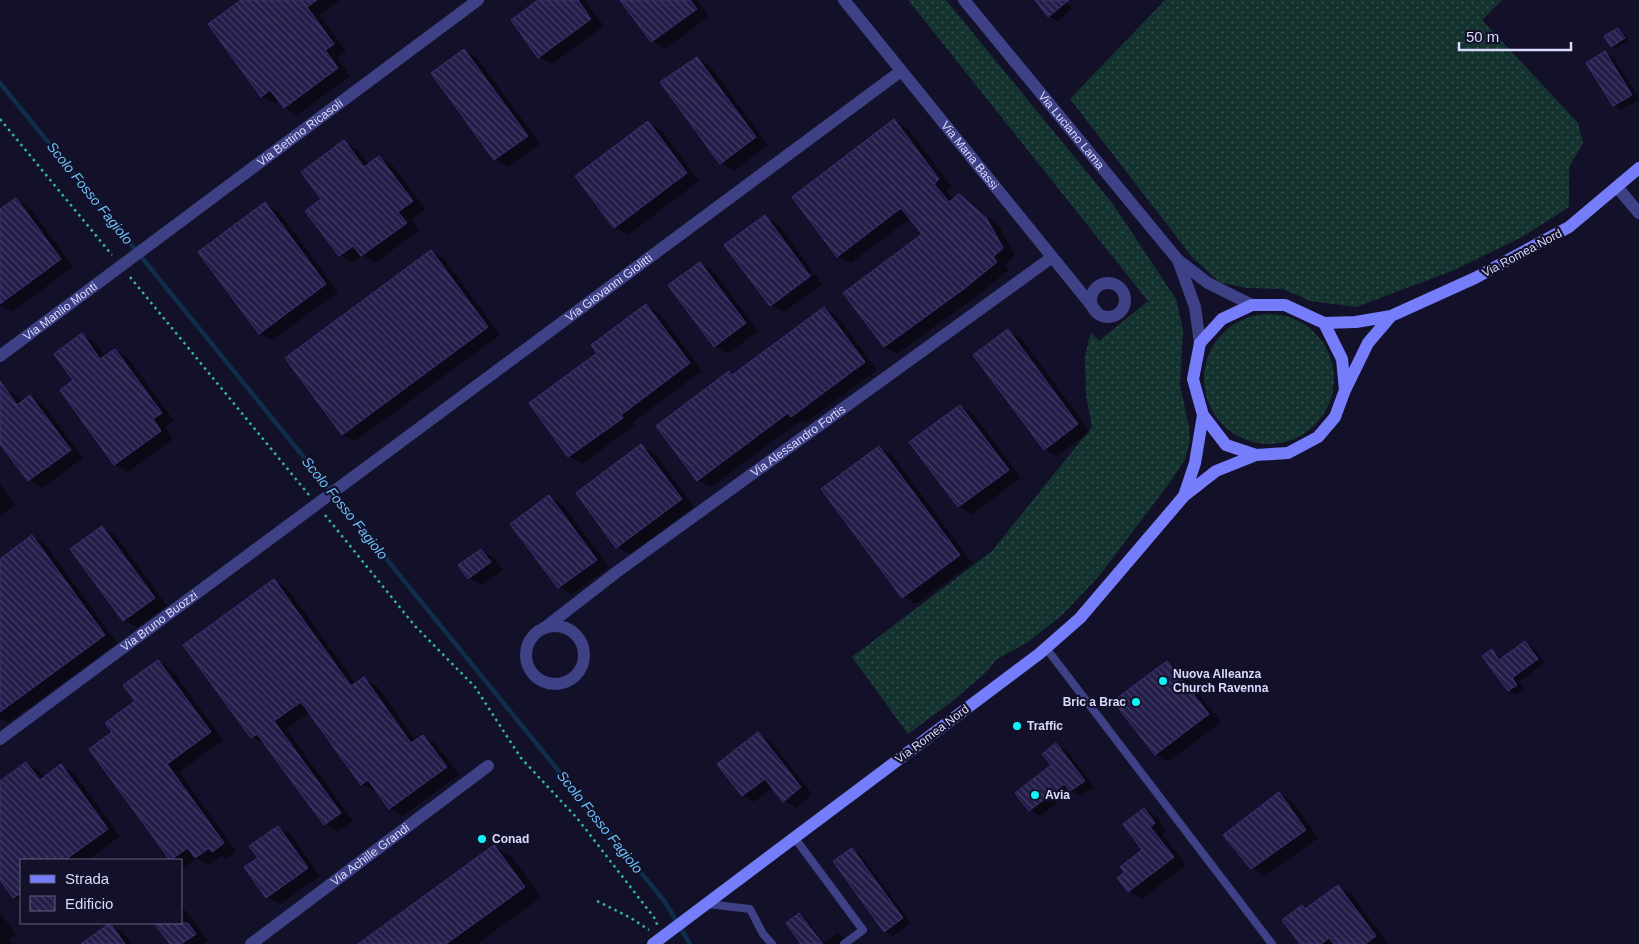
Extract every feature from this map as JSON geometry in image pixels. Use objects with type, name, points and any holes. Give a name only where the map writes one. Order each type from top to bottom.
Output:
[{"type":"main road","name":"Via Romea Nord","points":[[1324,323],[1356,322],[1391,316],[1475,278],[1569,227],[1639,168]]},
{"type":"main road","points":[[1252,305],[1285,305],[1324,323],[1342,359],[1346,390],[1335,417],[1318,437],[1288,453],[1256,455],[1226,445],[1202,415],[1193,379],[1200,343],[1222,318],[1252,305]]},
{"type":"main road","name":"Via Romea Nord","points":[[1346,390],[1368,343],[1391,316]]},
{"type":"main road","name":"Via Romea Nord","points":[[1184,496],[1195,463],[1202,415]]},
{"type":"main road","name":"Via Romea Nord","points":[[657,941],[1046,648],[1080,618],[1184,496],[1216,471],[1256,455]]},
{"type":"street","name":"Via Bettino Ricasoli","points":[[121,266],[478,0]]},
{"type":"street","name":"Via Maria Bassi","points":[[844,0],[1051,258],[1096,311]]},
{"type":"street","name":"Via Luciano Lama","points":[[964,0],[1178,260],[1208,283],[1252,305]]},
{"type":"street","name":"Via Giovanni Giolitti","points":[[316,504],[901,71]]},
{"type":"street","points":[[1617,187],[1639,213]]},
{"type":"street","name":"Via Alessandro Fortis","points":[[547,626],[566,627],[575,632],[581,640],[584,649],[584,663],[579,672],[565,682],[555,684],[542,681],[530,669],[527,649],[531,638],[538,631],[1051,258]]},
{"type":"street","name":"Via Luciano Lama","points":[[1178,260],[1195,307],[1200,343]]},
{"type":"street","name":"Via Manlio Monti","points":[[0,356],[121,266]]},
{"type":"street","name":"Via Bruno Buozzi","points":[[0,739],[316,504]]},
{"type":"street","name":"Via Achille Grandi","points":[[251,944],[488,766]]},
{"type":"lane","points":[[1046,648],[1272,944]]},
{"type":"lane","points":[[794,837],[863,930],[844,944]]},
{"type":"lane","points":[[706,903],[750,909],[763,934],[772,944]]},
{"type":"path","points":[[0,119],[415,626],[475,686],[521,758],[577,818],[656,920],[657,941]]},
{"type":"path","points":[[597,901],[631,918],[657,941]]},
{"type":"green space","points":[[908,0],[946,0],[1113,204],[1176,299],[1183,329],[1180,385],[1190,441],[1185,459],[1171,481],[1099,576],[1061,616],[1028,642],[997,659],[985,673],[954,700],[908,734],[852,657],[992,551],[1092,427],[1086,395],[1085,356],[1091,332],[1099,341],[1148,301]]},
{"type":"green space","points":[[1165,0],[1502,0],[1482,20],[1578,123],[1583,143],[1569,167],[1569,207],[1522,237],[1452,271],[1356,307],[1310,301],[1283,289],[1246,288],[1219,282],[1193,258],[1070,99]]},
{"type":"green space","points":[[1269,314],[1282,315],[1294,319],[1315,333],[1329,354],[1333,366],[1333,392],[1329,404],[1315,425],[1294,439],[1282,443],[1269,444],[1256,443],[1244,439],[1223,425],[1209,404],[1205,392],[1204,379],[1205,366],[1209,354],[1223,333],[1244,319],[1256,315]]},
{"type":"building","points":[[241,0],[317,0],[307,7],[334,44],[325,50],[338,68],[284,108],[270,90],[261,97],[208,24]]},
{"type":"building","points":[[538,0],[578,0],[591,19],[538,58],[511,20]]},
{"type":"building","points":[[620,0],[690,0],[697,9],[651,42]]},
{"type":"building","points":[[1035,0],[1069,0],[1048,17]]},
{"type":"building","points":[[1618,28],[1625,38],[1611,47],[1604,36]]},
{"type":"building","points":[[464,49],[528,136],[494,160],[431,73]]},
{"type":"building","points":[[1605,51],[1632,95],[1613,106],[1586,63]]},
{"type":"building","points":[[697,57],[756,137],[720,164],[660,82]]},
{"type":"building","points":[[894,119],[939,179],[934,184],[949,202],[959,194],[986,217],[1003,248],[993,257],[997,262],[965,288],[884,347],[843,293],[922,234],[901,208],[837,257],[792,197]]},
{"type":"building","points":[[648,121],[687,173],[614,228],[575,176]]},
{"type":"building","points":[[344,140],[364,167],[379,156],[413,201],[398,212],[407,223],[361,256],[353,246],[339,256],[305,211],[321,199],[301,172]]},
{"type":"building","points":[[16,198],[61,259],[0,304],[0,209]]},
{"type":"building","points":[[265,202],[326,284],[259,334],[198,252]]},
{"type":"building","points":[[765,215],[810,276],[770,306],[724,245]]},
{"type":"building","points":[[431,250],[488,327],[342,435],[285,358]]},
{"type":"building","points":[[700,262],[746,323],[714,347],[668,285]]},
{"type":"building","points":[[646,304],[690,363],[621,415],[623,418],[568,457],[529,403],[597,353],[591,345]]},
{"type":"building","points":[[824,307],[865,362],[791,417],[788,413],[697,481],[656,426],[729,371],[732,375]]},
{"type":"building","points":[[1008,329],[1078,424],[1044,450],[973,355]]},
{"type":"building","points":[[82,333],[100,359],[115,349],[162,413],[153,419],[161,431],[114,465],[60,390],[73,380],[54,354]]},
{"type":"building","points":[[0,381],[17,405],[30,395],[71,450],[28,481],[0,444]]},
{"type":"building","points":[[960,405],[1009,470],[958,507],[909,442]]},
{"type":"building","points":[[641,444],[682,499],[616,548],[576,493]]},
{"type":"building","points":[[879,446],[960,555],[902,598],[821,489]]},
{"type":"building","points":[[549,495],[597,560],[558,588],[510,524]]},
{"type":"building","points":[[102,526],[155,598],[123,621],[70,549]]},
{"type":"building","points":[[32,535],[105,635],[0,712],[0,559]]},
{"type":"building","points":[[481,549],[491,562],[468,579],[458,565]]},
{"type":"building","points":[[274,579],[351,686],[364,677],[411,743],[423,735],[447,767],[389,809],[368,780],[361,785],[301,702],[274,721],[341,813],[324,825],[257,734],[251,738],[183,645]]},
{"type":"building","points":[[1525,641],[1538,659],[1512,678],[1517,685],[1508,691],[1482,656],[1492,649],[1499,660]]},
{"type":"building","points":[[158,660],[211,732],[167,764],[224,843],[212,852],[209,848],[195,858],[188,848],[169,859],[89,749],[112,732],[105,723],[135,701],[123,685]]},
{"type":"building","points":[[1167,661],[1209,714],[1155,755],[1113,701]]},
{"type":"building","points":[[758,732],[801,787],[783,802],[765,779],[742,796],[717,764]]},
{"type":"building","points":[[1056,743],[1085,781],[1070,791],[1064,784],[1029,811],[1015,793],[1051,765],[1042,754]]},
{"type":"building","points":[[26,762],[40,780],[61,764],[108,829],[66,859],[20,859],[20,894],[13,898],[0,880],[0,781]]},
{"type":"building","points":[[1279,792],[1306,830],[1251,869],[1223,835]]},
{"type":"building","points":[[1144,808],[1155,823],[1150,827],[1174,857],[1128,892],[1117,878],[1125,872],[1120,867],[1142,850],[1123,824]]},
{"type":"building","points":[[278,826],[308,868],[266,898],[244,867],[258,858],[249,846]]},
{"type":"building","points":[[494,845],[525,887],[446,944],[358,944]]},
{"type":"building","points":[[852,848],[903,918],[884,932],[833,861]]},
{"type":"building","points":[[1338,885],[1376,936],[1365,944],[1334,944],[1329,938],[1321,944],[1300,944],[1282,920],[1302,905],[1305,909]]},
{"type":"building","points":[[799,913],[823,944],[801,944],[786,923]]},
{"type":"building","points":[[188,923],[196,934],[181,944],[170,944],[155,924]]},
{"type":"building","points":[[111,924],[125,944],[81,944]]},
{"type":"waterway","name":"Scolo Fosso Fagiolo","points":[[0,83],[665,902],[690,944]]},
{"type":"place","name":"Nuova Alleanza Church Ravenna","points":[[1163,681]]},
{"type":"place","name":"Bric a Brac","points":[[1136,702]]},
{"type":"place","name":"Traffic","points":[[1017,726]]},
{"type":"place","name":"Avia","points":[[1035,795]]},
{"type":"place","name":"Conad","points":[[482,839]]}]
